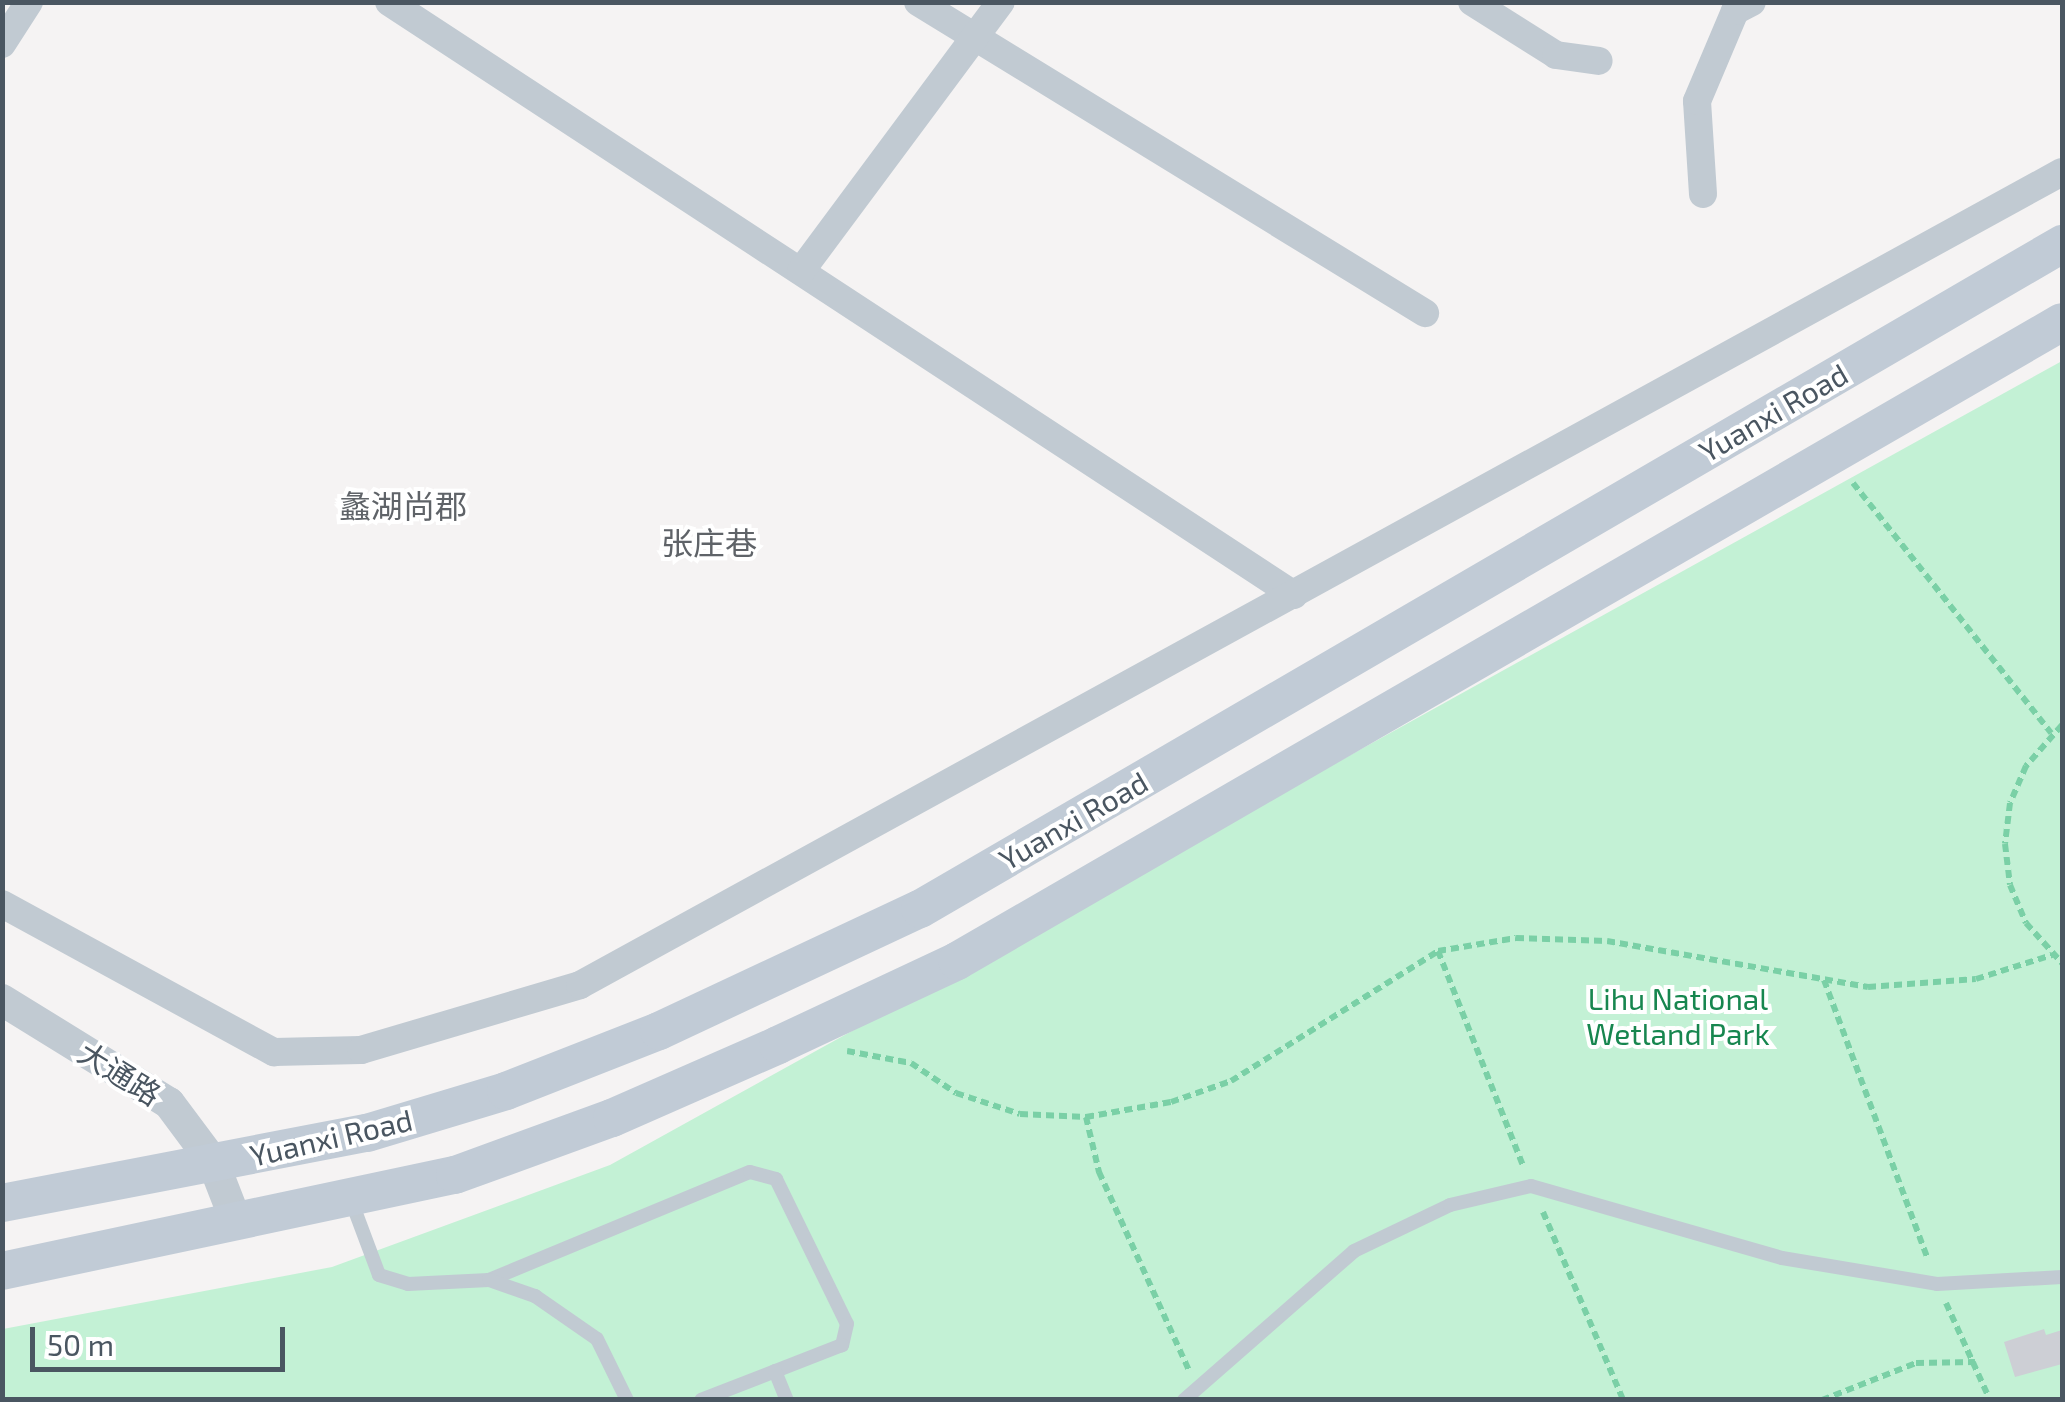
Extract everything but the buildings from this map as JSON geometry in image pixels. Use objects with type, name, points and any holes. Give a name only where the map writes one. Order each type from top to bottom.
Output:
[{"type":"main road","name":"Yuanxi Road","points":[[2,1203],[366,1133],[506,1091],[659,1031],[920,909],[2062,244]]},
{"type":"main road","points":[[2,1271],[455,1175],[612,1118],[828,1022],[957,961],[2062,322]]},
{"type":"street","points":[[2,44],[30,2]]},
{"type":"street","points":[[390,2],[1294,594]]},
{"type":"street","points":[[918,2],[1426,313]]},
{"type":"street","points":[[801,272],[978,39],[1001,2]]},
{"type":"street","points":[[1472,2],[1556,55],[1599,61]]},
{"type":"street","points":[[1703,194],[1697,101],[1735,11],[1752,2]]},
{"type":"street","points":[[2,904],[274,1052],[361,1050],[580,985],[2062,172]]},
{"type":"street","name":"大通路","points":[[2,1000],[169,1103],[214,1162],[238,1224]]},
{"type":"lane","points":[[350,1199],[380,1275],[408,1284],[488,1280],[750,1172],[776,1179],[847,1324],[842,1346],[702,1400]]},
{"type":"lane","points":[[1184,1400],[1354,1252],[1450,1205],[1532,1186],[1782,1258],[1937,1284],[2062,1277]]},
{"type":"lane","points":[[488,1280],[535,1296],[597,1339],[627,1400]]},
{"type":"lane","points":[[775,1372],[787,1400]]},
{"type":"path","points":[[1836,453],[1862,499],[2052,734]]},
{"type":"path","points":[[2062,725],[2026,766],[2010,804],[2005,844],[2010,884],[2026,923],[2062,962]]},
{"type":"path","points":[[828,1022],[842,1051],[911,1062],[956,1093],[1020,1114],[1086,1118],[1171,1102],[1231,1081],[1438,951],[1516,938],[1607,942],[1868,987],[1976,979],[2052,955]]},
{"type":"path","points":[[1824,979],[1937,1284],[1990,1400]]},
{"type":"path","points":[[1086,1118],[1100,1172],[1198,1389]]},
{"type":"path","points":[[1822,1400],[1916,1364],[1975,1362]]},
{"type":"green space","name":"Lihu National Wetland Park","points":[[2062,361],[2062,1399],[3,1400],[3,1329],[332,1267],[610,1165]]},
{"type":"district","name":"蠡湖尚郡","points":[[403,505]]},
{"type":"district","name":"张庄巷","points":[[709,542]]}]
